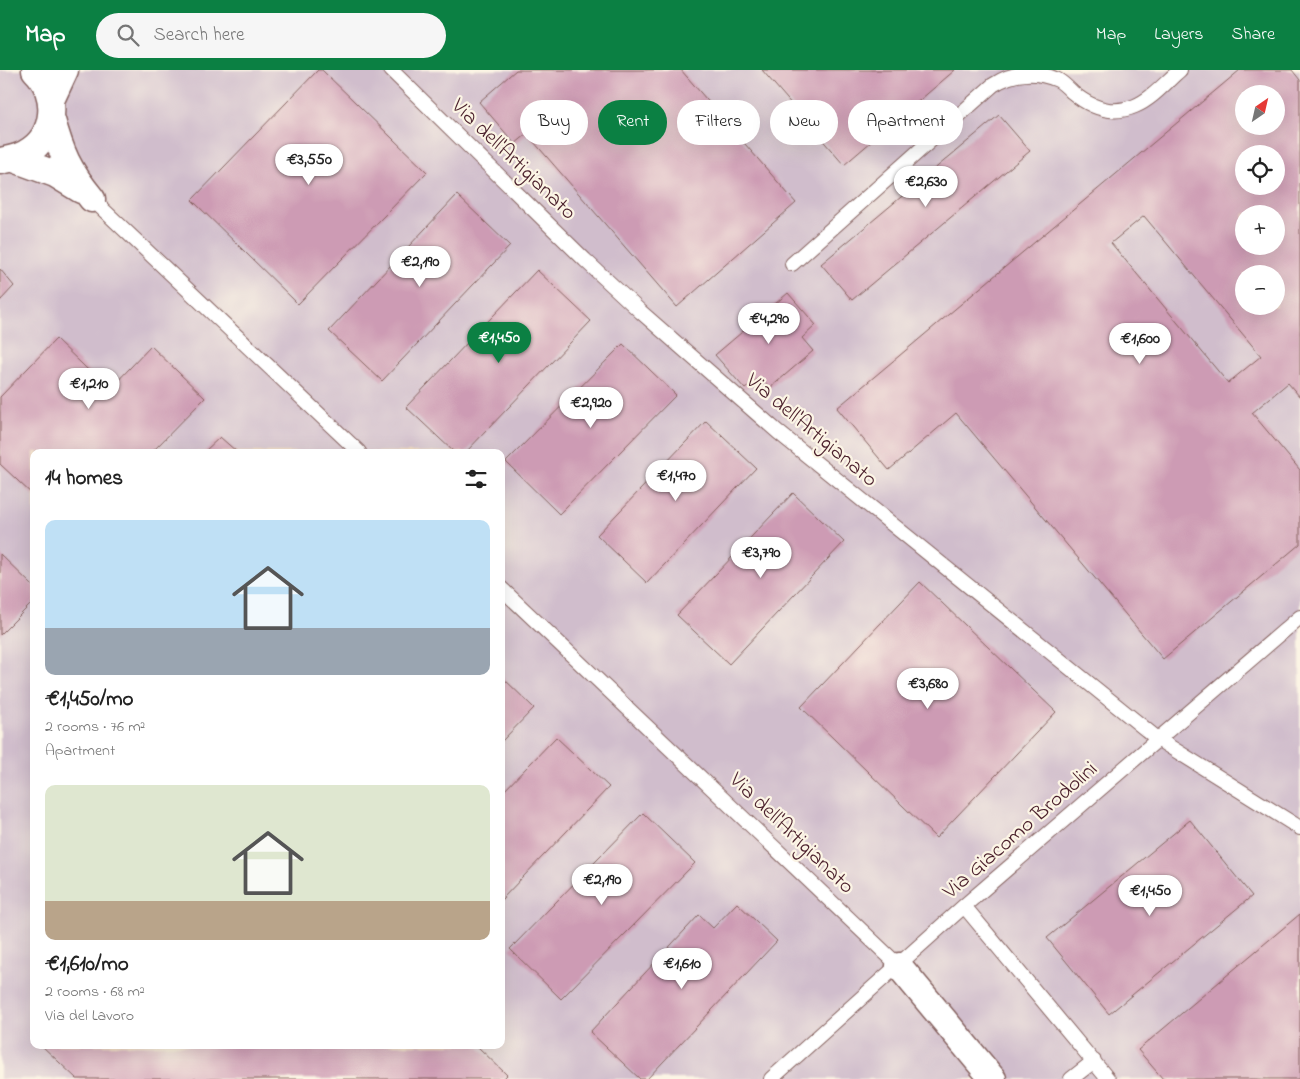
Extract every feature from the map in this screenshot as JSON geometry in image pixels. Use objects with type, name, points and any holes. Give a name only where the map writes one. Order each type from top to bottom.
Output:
[{"type":"street","points":[[35,70],[46,85],[58,141],[66,163],[92,199]]},
{"type":"street","points":[[7,160],[27,153],[39,143],[47,131],[51,108],[65,70]]},
{"type":"street","points":[[7,160],[55,174],[72,183],[92,199]]},
{"type":"street","points":[[899,966],[993,1079]]},
{"type":"lane","name":"Via dell'Artigianato","points":[[391,70],[566,242],[699,364],[853,494],[1159,740],[1300,828]]},
{"type":"lane","points":[[792,264],[993,85],[1007,76],[1020,73],[1034,73],[1047,76],[1059,81],[1082,100],[1095,107],[1105,110],[1121,110],[1137,106],[1180,70]]},
{"type":"lane","points":[[92,199],[356,449]]},
{"type":"lane","name":"Via dell'Artigianato","points":[[505,592],[899,966]]},
{"type":"lane","name":"Via Giacomo Brodolini","points":[[771,1079],[964,906],[1300,617]]},
{"type":"lane","points":[[964,906],[1108,1079]]},
{"type":"lane","points":[[1071,1079],[1094,1061]]},
{"type":"shaded area","points":[[0,70],[1300,70],[1300,1079],[0,1079]]},
{"type":"building","points":[[318,70],[322,70],[427,172],[298,304],[192,200]]},
{"type":"building","points":[[516,70],[681,70],[707,100],[677,100],[677,145],[746,145],[796,203],[677,307],[537,145],[588,145],[588,100],[520,100],[520,140],[515,144],[479,102]]},
{"type":"building","points":[[762,70],[955,70],[920,100],[848,100],[848,145],[867,145],[844,165],[827,145],[838,145],[838,100],[788,100]]},
{"type":"building","points":[[1240,70],[1292,70],[1300,80],[1300,397],[1288,383],[1252,413],[1300,470],[1300,544],[1163,659],[956,413],[889,470],[837,408]],"holes":[[[1144,216],[1261,356],[1228,383],[1111,243]]]},
{"type":"building","points":[[999,115],[1030,151],[852,300],[821,264]]},
{"type":"building","points":[[457,195],[510,246],[382,381],[329,331]]},
{"type":"building","points":[[0,269],[14,286],[0,301]]},
{"type":"building","points":[[537,270],[591,321],[469,449],[451,449],[406,407]]},
{"type":"building","points":[[788,293],[816,325],[802,338],[813,351],[770,388],[760,377],[745,389],[715,355]]},
{"type":"building","points":[[56,339],[109,390],[151,346],[205,398],[155,449],[30,449],[30,492],[0,464],[0,397]]},
{"type":"building","points":[[623,344],[676,395],[559,514],[506,462]]},
{"type":"building","points":[[706,421],[756,468],[647,583],[597,535]]},
{"type":"building","points":[[220,437],[234,449],[207,449]]},
{"type":"building","points":[[793,493],[844,542],[729,664],[677,615]]},
{"type":"building","points":[[0,554],[30,583],[30,605],[0,635]]},
{"type":"building","points":[[920,582],[1056,712],[936,838],[801,707]]},
{"type":"building","points":[[505,680],[534,708],[505,738]]},
{"type":"building","points":[[556,737],[609,787],[505,896],[505,790]]},
{"type":"building","points":[[643,813],[695,863],[561,999],[510,949]]},
{"type":"building","points":[[1190,820],[1252,896],[1109,1014],[1047,938]]},
{"type":"building","points":[[737,903],[777,941],[647,1079],[640,1079],[590,1032],[699,915],[713,928]]},
{"type":"building","points":[[1300,914],[1300,1079],[1163,1079],[1138,1050]]},
{"type":"building","points":[[45,1049],[480,1049],[507,1075],[503,1079],[77,1079]]}]
